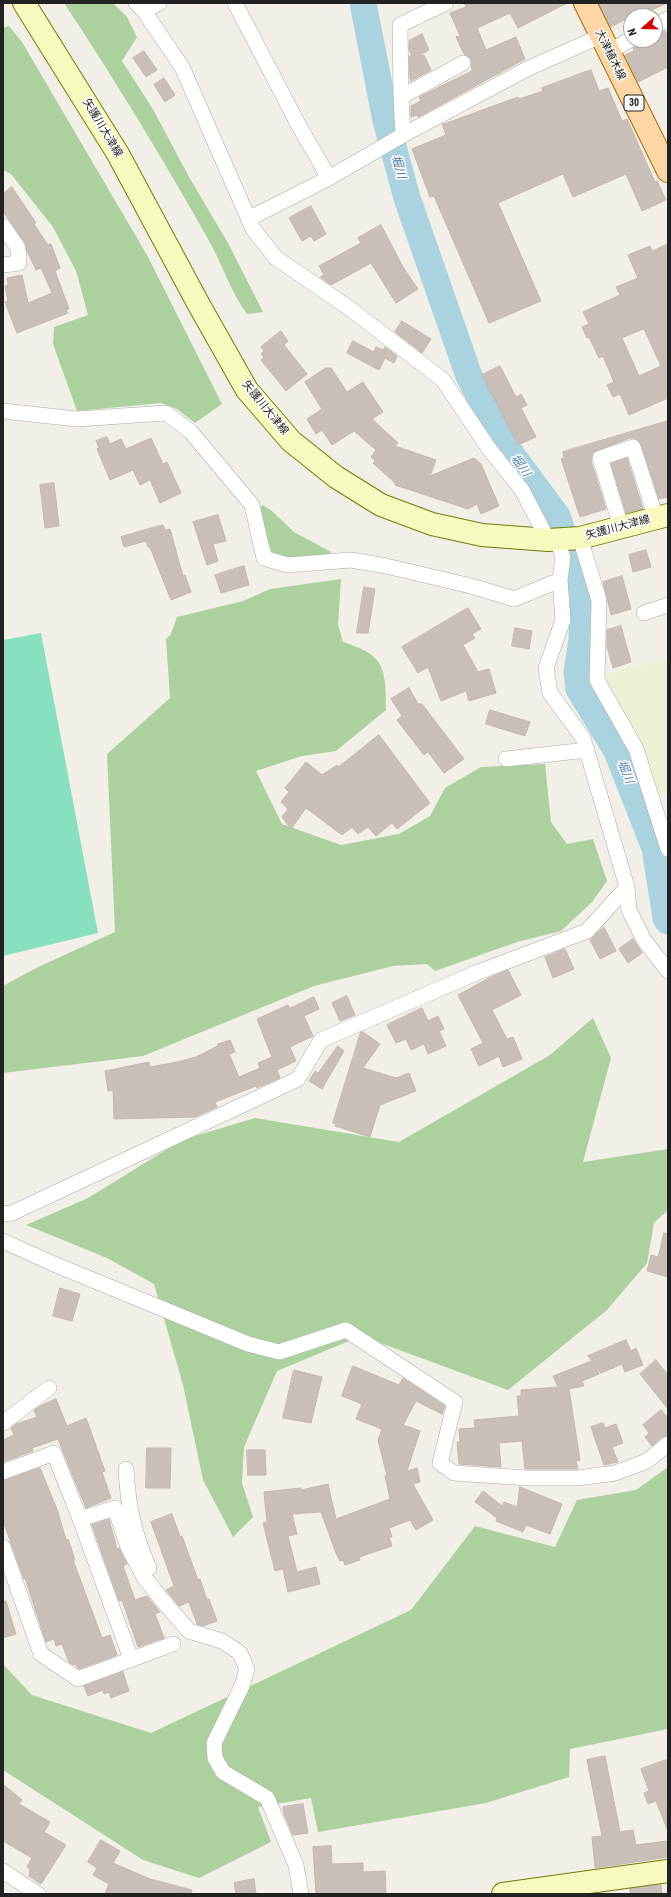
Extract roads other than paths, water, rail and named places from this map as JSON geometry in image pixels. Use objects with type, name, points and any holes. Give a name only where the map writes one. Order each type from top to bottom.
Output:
[{"type":"main road","name":"矢護川大津線","points":[[24,3],[118,154],[199,305],[247,390],[291,441],[336,477],[381,505],[432,524],[482,535],[552,539],[580,538],[662,516]]},
{"type":"main road","name":"大津植木線","points":[[585,3],[668,171]]},
{"type":"main road","points":[[503,1894],[668,1871]]},
{"type":"street","points":[[159,3],[140,7],[182,67],[253,229],[276,258],[349,308],[443,380],[490,450],[522,490],[564,558],[560,580],[563,620],[546,668],[550,693],[583,738],[627,888],[629,910],[644,940],[668,970]]},
{"type":"street","points":[[235,3],[299,126],[329,178]]},
{"type":"street","points":[[403,135],[400,97],[400,25],[446,3]]},
{"type":"street","points":[[248,219],[329,178],[403,135],[529,68],[605,44],[623,41]]},
{"type":"street","points":[[400,97],[463,63]]},
{"type":"street","points":[[3,226],[18,248],[19,263],[3,265]]},
{"type":"street","points":[[3,412],[78,419],[166,412],[191,432],[252,505],[264,558],[287,565],[351,560],[386,566],[471,586],[514,599],[560,580]]},
{"type":"street","points":[[622,527],[600,458],[634,448],[662,516]]},
{"type":"street","points":[[580,538],[599,600],[597,680],[636,750],[662,807],[668,849]]},
{"type":"street","points":[[644,613],[668,605]]},
{"type":"street","points":[[506,759],[587,750]]},
{"type":"street","points":[[3,1214],[10,1214],[298,1079],[321,1040],[476,973],[587,932],[627,888]]},
{"type":"street","points":[[3,1241],[54,1264],[248,1344],[279,1352],[346,1330],[455,1402],[440,1463],[454,1473],[526,1478],[578,1478],[615,1473],[647,1461],[668,1444]]},
{"type":"street","points":[[3,1423],[49,1388]]},
{"type":"street","points":[[3,1472],[54,1453],[80,1519],[131,1660]]},
{"type":"street","points":[[126,1469],[128,1500],[134,1527],[143,1554],[163,1601]]},
{"type":"street","points":[[80,1519],[115,1508],[128,1547],[144,1577],[163,1601],[189,1631],[222,1641],[240,1653],[247,1669],[242,1686],[214,1743],[215,1758],[223,1772],[266,1798],[296,1865],[301,1894]]},
{"type":"street","points":[[3,1547],[41,1654],[78,1679],[173,1644]]},
{"type":"street","points":[[3,1871],[38,1894]]},
{"type":"waterway","name":"堀川","points":[[363,3],[386,121],[407,198],[469,376],[508,450],[557,516],[583,592],[582,640],[577,672],[579,689],[617,751],[655,848],[666,918],[668,921]]}]
